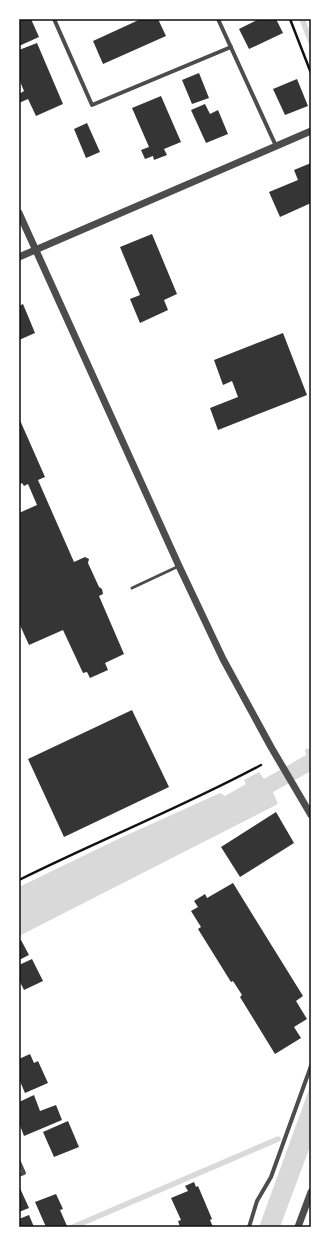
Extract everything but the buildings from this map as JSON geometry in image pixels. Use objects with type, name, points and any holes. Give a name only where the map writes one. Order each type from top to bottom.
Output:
[{"type":"street","points":[[54,19],[92,105],[231,47]]},
{"type":"street","points":[[218,19],[276,146]]},
{"type":"street","points":[[19,257],[311,131]]},
{"type":"street","points":[[19,214],[179,566],[223,658],[282,766],[311,815]]},
{"type":"street","points":[[249,1227],[257,1201],[271,1177],[311,1066]]},
{"type":"street","points":[[19,1162],[24,1173],[19,1175]]},
{"type":"street","points":[[298,1227],[311,1192]]},
{"type":"lane","points":[[132,588],[179,566]]},
{"type":"path","points":[[290,19],[311,73]]},
{"type":"path","points":[[19,880],[69,855],[180,805],[262,765]]},
{"type":"shaded area","points":[[311,748],[311,771],[273,792],[278,804],[19,936],[19,887],[116,840],[220,793],[225,796],[246,784],[244,780],[259,772],[264,779],[306,755],[305,749]]},
{"type":"shaded area","points":[[311,1084],[311,1144],[280,1227],[259,1227]]},
{"type":"waterway","points":[[302,19],[311,42]]},
{"type":"waterway","points":[[73,1227],[278,1139]]}]
